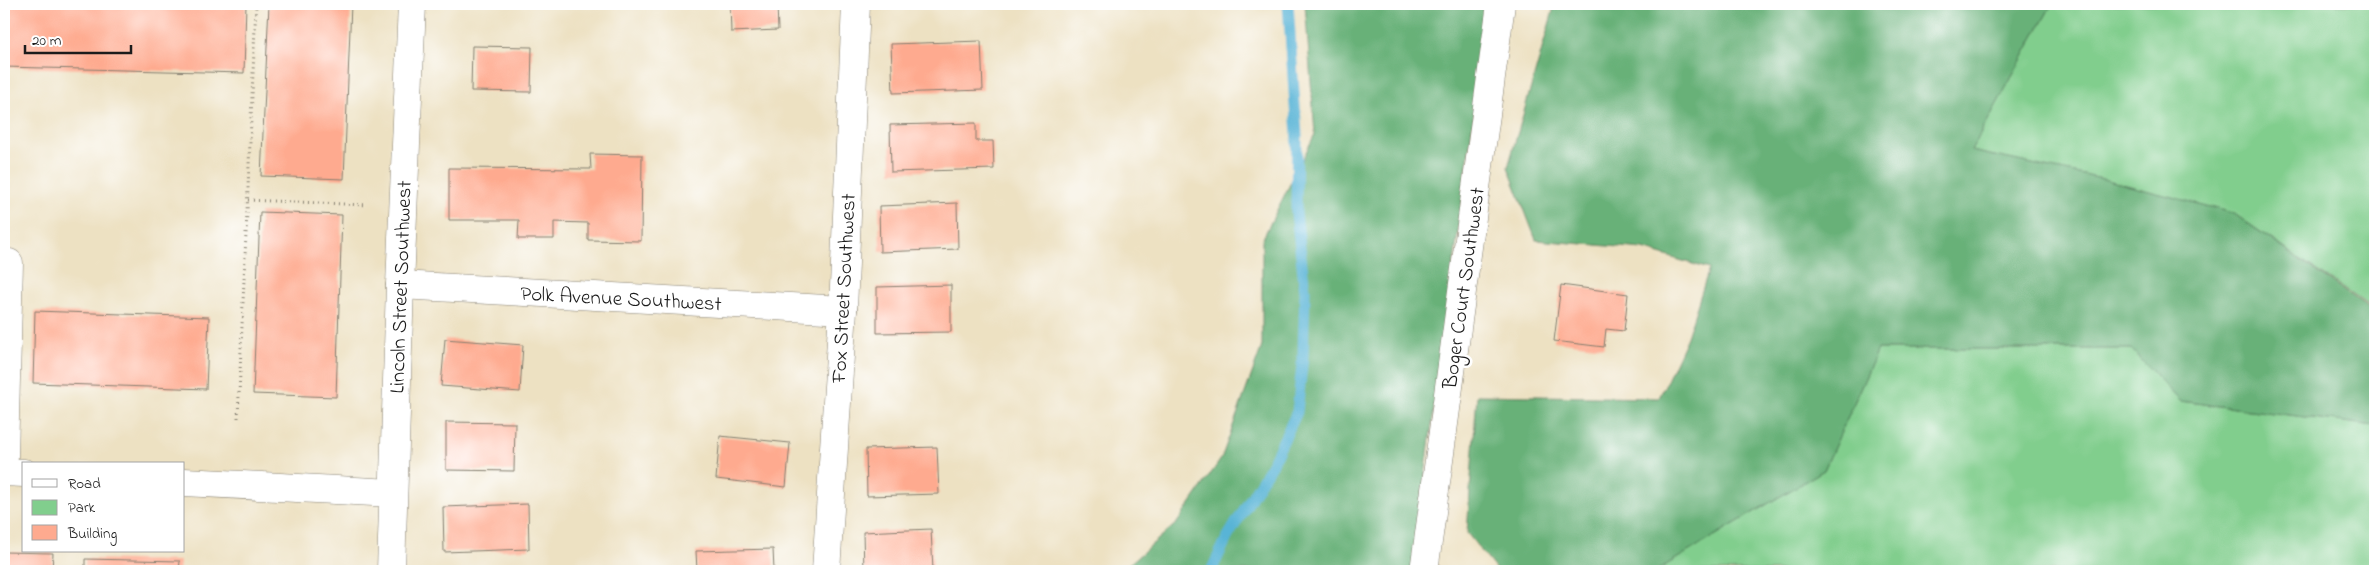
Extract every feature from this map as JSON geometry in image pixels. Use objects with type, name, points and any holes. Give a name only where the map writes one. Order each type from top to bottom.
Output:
[{"type":"street","name":"Lincoln Street Southwest","points":[[391,571],[400,286],[412,4]]},
{"type":"street","name":"Fox Street Southwest","points":[[826,571],[843,310],[856,4]]},
{"type":"street","name":"Boger Court Southwest","points":[[1424,571],[1501,4]]},
{"type":"street","points":[[4,456],[9,263]]},
{"type":"street","name":"Polk Avenue Southwest","points":[[400,286],[843,310]]},
{"type":"street","points":[[4,472],[22,473]]},
{"type":"street","points":[[185,482],[393,493]]},
{"type":"path","points":[[238,418],[256,4]]},
{"type":"path","points":[[248,200],[367,205]]},
{"type":"green space","points":[[1305,4],[1489,4],[1412,571],[1121,571],[1177,523],[1221,459],[1262,346],[1262,240],[1315,134]]},
{"type":"green space","points":[[1555,4],[2052,4],[1971,151],[2107,180],[2233,213],[2375,312],[2375,426],[2180,401],[2131,349],[1878,349],[1824,470],[1656,571],[1497,571],[1467,533],[1477,395],[1659,398],[1687,337],[1709,269],[1643,249],[1536,240],[1508,167]]},
{"type":"green space","points":[[2052,4],[2375,4],[2375,310],[2233,213],[2107,180],[1971,151]]},
{"type":"green space","points":[[1878,349],[2132,349],[2180,401],[2375,426],[2375,571],[1656,571],[1824,470]]},
{"type":"building","points":[[4,4],[246,4],[244,73],[4,67]]},
{"type":"building","points":[[269,4],[351,4],[344,179],[261,176]]},
{"type":"building","points":[[730,4],[777,4],[778,30],[731,32]]},
{"type":"building","points":[[981,41],[983,90],[893,93],[891,44]]},
{"type":"building","points":[[472,46],[532,47],[531,92],[471,91]]},
{"type":"building","points":[[976,123],[976,141],[993,141],[994,169],[891,172],[890,125]]},
{"type":"building","points":[[590,154],[642,155],[641,241],[588,240],[588,223],[554,222],[554,239],[518,239],[519,220],[449,220],[449,168],[591,169]]},
{"type":"building","points":[[957,203],[958,249],[880,252],[879,206]]},
{"type":"building","points":[[260,212],[342,215],[336,397],[253,394]]},
{"type":"building","points":[[951,285],[951,332],[877,333],[877,287]]},
{"type":"building","points":[[1561,285],[1628,294],[1624,331],[1606,329],[1604,347],[1554,341]]},
{"type":"building","points":[[35,311],[209,317],[206,389],[33,383]]},
{"type":"building","points":[[445,339],[523,345],[520,392],[441,386]]},
{"type":"building","points":[[446,422],[515,423],[514,471],[446,470]]},
{"type":"building","points":[[720,436],[790,443],[786,487],[716,479]]},
{"type":"building","points":[[937,447],[939,494],[867,496],[866,449]]},
{"type":"building","points":[[528,504],[529,549],[444,552],[443,507]]},
{"type":"building","points":[[931,529],[933,571],[864,571],[863,532]]},
{"type":"building","points":[[773,549],[774,571],[697,571],[696,551]]},
{"type":"building","points":[[4,552],[53,553],[52,571],[4,571]]},
{"type":"building","points":[[85,559],[180,561],[179,571],[85,571]]},
{"type":"waterway","points":[[1211,571],[1227,538],[1274,460],[1297,412],[1303,356],[1305,291],[1296,213],[1297,135],[1288,4]]}]
